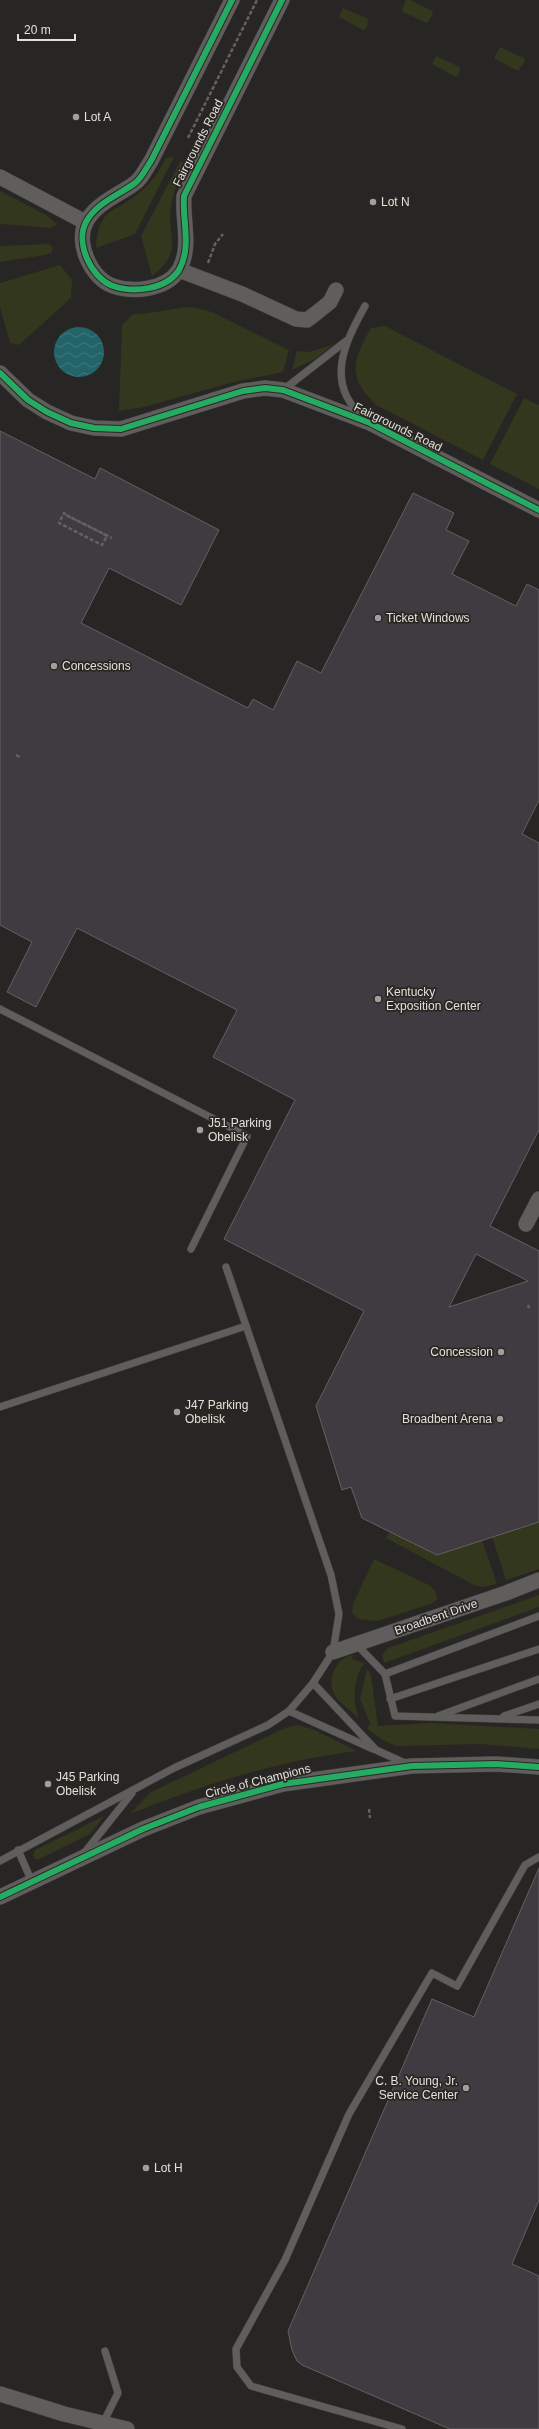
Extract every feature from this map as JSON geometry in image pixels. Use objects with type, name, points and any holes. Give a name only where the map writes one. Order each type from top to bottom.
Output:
[{"type":"street","points":[[232,0],[151,161],[136,182],[115,194],[95,211],[85,222],[82,242],[89,262],[98,276],[112,286],[137,290],[144,289],[163,284],[179,270],[242,294],[296,319],[307,320],[330,302],[336,290]]},
{"type":"street","name":"Fairgrounds Road","points":[[179,270],[187,244],[182,213],[184,196],[282,0]]},
{"type":"street","points":[[0,177],[85,222]]},
{"type":"street","name":"Fairgrounds Road","points":[[0,373],[28,400],[47,412],[71,423],[94,428],[121,429],[243,391],[265,388],[283,390],[370,423],[539,510]]},
{"type":"street","points":[[526,1224],[539,1198]]},
{"type":"street","name":"Broadbent Drive","points":[[333,1652],[506,1593],[539,1580]]},
{"type":"street","name":"Circle of Champions","points":[[0,1897],[143,1829],[199,1807],[301,1780],[412,1766],[496,1764],[539,1767]]},
{"type":"street","points":[[0,2394],[102,2426],[127,2429]]},
{"type":"lane","points":[[365,306],[346,341],[340,366],[344,393],[355,409],[370,423]]},
{"type":"lane","points":[[283,390],[346,341]]},
{"type":"lane","points":[[0,1009],[247,1136],[191,1249]]},
{"type":"lane","points":[[0,1861],[18,1850],[135,1790],[174,1768],[268,1725],[289,1711],[313,1683],[333,1652],[339,1614],[331,1574],[226,1267]]},
{"type":"lane","points":[[0,1407],[246,1326]]},
{"type":"lane","points":[[384,1674],[539,1616]]},
{"type":"lane","points":[[356,1644],[384,1674],[395,1716],[539,1720]]},
{"type":"lane","points":[[390,1699],[539,1648]]},
{"type":"lane","points":[[434,1717],[539,1679]]},
{"type":"lane","points":[[313,1683],[376,1750]]},
{"type":"lane","points":[[500,1718],[539,1704]]},
{"type":"lane","points":[[289,1711],[412,1766]]},
{"type":"lane","points":[[78,1861],[135,1790]]},
{"type":"lane","points":[[18,1850],[32,1882]]},
{"type":"lane","points":[[402,2429],[251,2386],[237,2367],[236,2348],[285,2260],[349,2114],[432,1973],[457,1986],[525,1865],[539,1858]]},
{"type":"lane","points":[[102,2426],[118,2393],[105,2351]]},
{"type":"path","points":[[188,138],[257,0]]},
{"type":"path","points":[[207,267],[215,244],[223,234]]},
{"type":"path","points":[[66,515],[84,524],[90,527],[102,533],[107,536],[102,545],[59,523],[64,513],[112,538]]},
{"type":"path","points":[[16,755],[20,757]]},
{"type":"path","points":[[369,1809],[370,1818]]},
{"type":"green space","points":[[406,0],[411,0],[432,11],[433,14],[427,23],[403,12],[402,9]]},
{"type":"green space","points":[[343,8],[368,19],[367,27],[363,30],[339,17]]},
{"type":"green space","points":[[500,47],[524,58],[525,61],[518,71],[495,59]]},
{"type":"green space","points":[[436,56],[460,67],[459,75],[456,77],[432,64]]},
{"type":"green space","points":[[174,157],[135,234],[96,248],[100,224],[104,217],[109,212],[131,199],[144,188],[161,168],[166,158]]},
{"type":"green space","points":[[181,160],[184,167],[171,206],[171,251],[168,259],[162,267],[152,276],[141,236]]},
{"type":"green space","points":[[0,191],[48,216],[57,225],[50,228],[0,224]]},
{"type":"green space","points":[[49,244],[53,248],[51,253],[0,262],[0,246]]},
{"type":"green space","points":[[60,265],[72,280],[71,298],[19,345],[10,343],[0,307],[0,283]]},
{"type":"green space","points":[[192,307],[212,312],[289,350],[283,372],[230,383],[144,407],[119,411],[122,325],[133,314]]},
{"type":"green space","points":[[385,326],[517,394],[483,460],[376,405],[367,395],[360,385],[357,377],[357,359],[371,328]]},
{"type":"green space","points":[[334,344],[315,359],[292,370],[297,351],[309,352]]},
{"type":"green space","points":[[524,398],[539,405],[539,489],[490,464]]},
{"type":"green space","points":[[539,1522],[539,1569],[506,1580],[492,1537]]},
{"type":"green space","points":[[390,1531],[437,1555],[482,1540],[497,1584],[482,1587],[474,1585],[386,1538]]},
{"type":"green space","points":[[374,1559],[429,1585],[435,1591],[438,1599],[431,1604],[377,1621],[358,1619],[352,1613],[353,1604]]},
{"type":"green space","points":[[539,1595],[539,1607],[384,1663],[382,1655],[388,1648]]},
{"type":"green space","points":[[353,1655],[352,1659],[364,1663],[360,1669],[355,1690],[355,1704],[359,1718],[338,1700],[331,1685],[337,1665],[341,1660]]},
{"type":"green space","points":[[367,1669],[371,1675],[378,1726],[429,1723],[539,1729],[539,1749],[480,1744],[396,1746],[383,1740],[367,1729],[370,1723],[360,1699]]},
{"type":"green space","points":[[296,1725],[312,1729],[357,1751],[328,1755],[270,1767],[186,1793],[130,1814],[151,1792],[283,1729]]},
{"type":"green space","points":[[104,1816],[90,1834],[39,1859],[35,1859],[33,1856],[35,1850]]},
{"type":"water","points":[[74,327],[84,327],[97,334],[104,347],[104,357],[97,370],[84,377],[74,377],[65,373],[58,366],[54,357],[54,347],[58,338],[65,331]]},
{"type":"building","name":"Kentucky Exposition Center","points":[[0,431],[95,479],[100,468],[219,530],[181,605],[109,568],[81,623],[248,708],[253,699],[273,710],[297,661],[321,673],[413,493],[454,513],[446,530],[469,541],[452,574],[516,606],[527,584],[539,590],[539,800],[522,834],[539,843],[539,1130],[490,1226],[539,1251],[539,1522],[437,1555],[362,1518],[351,1487],[342,1490],[316,1406],[364,1311],[224,1239],[295,1100],[213,1057],[237,1010],[77,928],[36,1007],[7,992],[32,942],[0,925]],"holes":[[[476,1254],[528,1281],[449,1307]]]},
{"type":"building","name":"C. B. Young, Jr. Service Center","points":[[539,1868],[539,2200],[512,2264],[539,2276],[539,2429],[450,2429],[302,2365],[297,2361],[292,2350],[288,2331],[432,1999],[474,2017]]},
{"type":"cycle path","points":[[232,0],[142,176],[135,183],[102,204],[90,215],[86,222],[82,240],[87,259],[98,276],[113,286],[130,289],[158,286],[173,277],[179,270],[183,261],[186,243],[184,196],[282,0]]},
{"type":"cycle path","points":[[0,373],[28,400],[47,412],[71,423],[94,428],[121,429],[243,391],[265,388],[283,390],[370,423],[539,510]]},
{"type":"cycle path","points":[[0,1897],[143,1829],[199,1807],[283,1784],[412,1766],[496,1764],[539,1767]]},
{"type":"place","name":"Lot A","points":[[76,117]]},
{"type":"place","name":"Lot N","points":[[373,202]]},
{"type":"place","name":"Ticket Windows","points":[[378,618]]},
{"type":"place","name":"Concessions","points":[[54,666]]},
{"type":"place","name":"Kentucky Exposition Center","points":[[378,999]]},
{"type":"place","name":"J51 Parking Obelisk","points":[[200,1130]]},
{"type":"place","name":"Concession","points":[[501,1352]]},
{"type":"place","name":"J47 Parking Obelisk","points":[[177,1412]]},
{"type":"place","name":"Broadbent Arena","points":[[500,1419]]},
{"type":"place","name":"J45 Parking Obelisk","points":[[48,1784]]},
{"type":"place","name":"C. B. Young, Jr. Service Center","points":[[466,2088]]},
{"type":"place","name":"Lot H","points":[[146,2168]]}]
